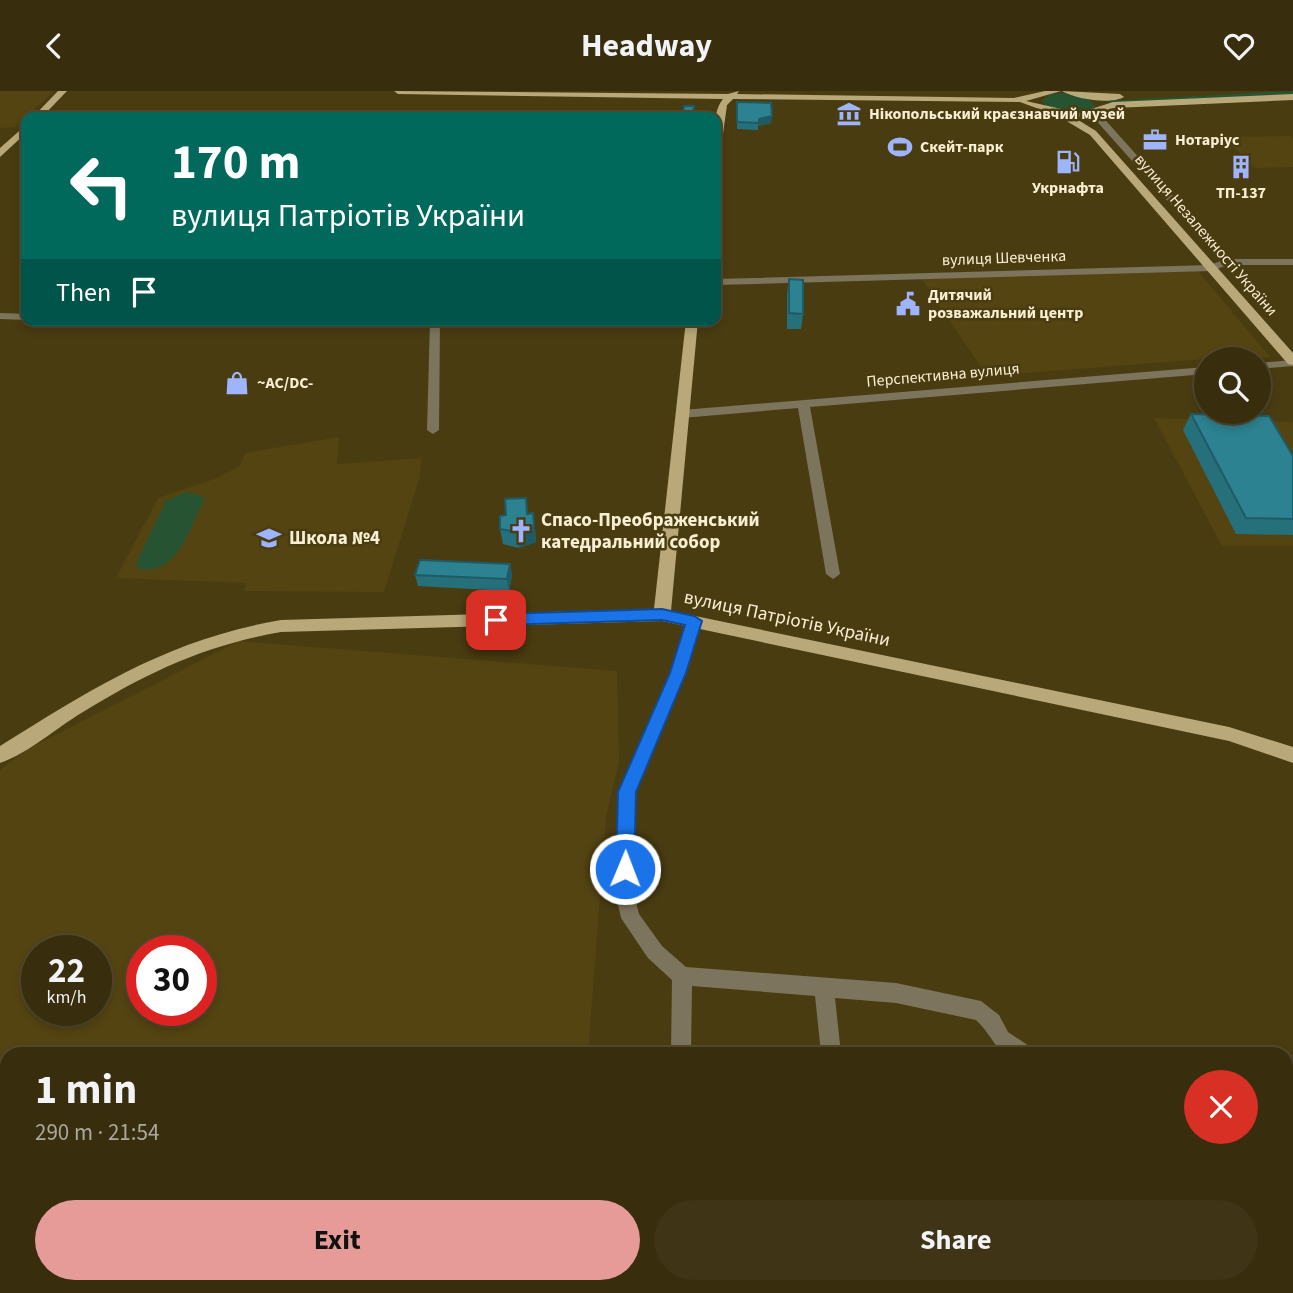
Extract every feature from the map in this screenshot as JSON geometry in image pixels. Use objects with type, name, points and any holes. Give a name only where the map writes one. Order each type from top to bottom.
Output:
[{"type":"main road","points":[[42,112],[63,91]]},
{"type":"main road","points":[[398,91],[731,94],[1014,101],[1061,114],[1097,112],[1116,104],[1291,99]]},
{"type":"main road","points":[[1014,101],[1057,91]]},
{"type":"main road","points":[[1066,91],[1239,91]]},
{"type":"main road","points":[[1081,93],[1099,102],[1093,133]]},
{"type":"main road","points":[[721,130],[731,94]]},
{"type":"main road","points":[[1043,94],[1039,103],[1044,108]]},
{"type":"main road","name":"вулиця Незалежності України","points":[[1061,114],[1093,133],[1293,362]]},
{"type":"main road","points":[[0,154],[21,133]]},
{"type":"main road","points":[[662,615],[691,326]]},
{"type":"main road","name":"вулиця Патріотів України","points":[[0,755],[111,686],[169,654],[239,631],[281,626],[662,615],[1229,734],[1293,755]]},
{"type":"street","points":[[1097,112],[1227,262]]},
{"type":"street","name":"вулиця Шевченка","points":[[721,282],[1212,268],[1227,262],[1293,262]]},
{"type":"street","points":[[0,316],[21,317]]},
{"type":"street","points":[[433,430],[435,326]]},
{"type":"street","points":[[1271,365],[1293,362]]},
{"type":"street","name":"Перспективна вулиця","points":[[682,414],[1194,371]]},
{"type":"street","points":[[803,403],[833,574]]},
{"type":"street","points":[[694,621],[678,673],[627,792],[625,895],[630,918],[655,952],[682,976],[896,993],[981,1010],[992,1022],[1001,1039],[1013,1047]]},
{"type":"street","points":[[681,1047],[682,976]]},
{"type":"street","points":[[824,989],[830,1047]]},
{"type":"shaded area","points":[[0,91],[54,91],[31,112],[21,112],[21,121],[15,127],[0,128]]},
{"type":"shaded area","points":[[1290,136],[1293,139],[1293,167],[1255,168],[1224,137]]},
{"type":"shaded area","points":[[1197,270],[1262,347],[1194,347],[1194,360],[987,376],[921,278]]},
{"type":"shaded area","points":[[1154,418],[1194,419],[1194,424],[1293,422],[1293,546],[1222,546]]},
{"type":"shaded area","name":"Школа №4","points":[[339,437],[337,464],[422,458],[419,479],[384,592],[244,591],[246,583],[116,578],[158,498],[217,478],[240,466],[245,453]]},
{"type":"shaded area","points":[[239,641],[617,671],[619,762],[606,816],[588,1047],[0,1047],[0,770],[28,749]]},
{"type":"green space","points":[[1293,91],[1293,95],[1112,104],[1106,101]]},
{"type":"green space","points":[[1066,93],[1088,98],[1096,107],[1083,112],[1068,113],[1052,109],[1042,101],[1051,94]]},
{"type":"green space","points":[[186,492],[205,497],[181,547],[173,558],[163,565],[151,569],[137,568],[137,561],[166,501]]},
{"type":"building","points":[[737,102],[771,103],[772,116],[759,119],[759,123],[737,122]]},
{"type":"building","points":[[684,106],[694,106],[693,112],[683,112]]},
{"type":"building","points":[[789,279],[803,280],[803,314],[789,313]]},
{"type":"building","points":[[1271,419],[1293,456],[1293,519],[1246,518],[1196,424],[1271,424]]},
{"type":"building","points":[[526,498],[527,514],[533,513],[534,526],[517,532],[500,529],[500,516],[506,515],[505,499]]},
{"type":"building","points":[[420,560],[510,564],[507,579],[415,575]]},
{"type":"place","name":"Нiкопольський краєзнавчий музей","points":[[849,114]]},
{"type":"place","name":"Нотаріус","points":[[1155,140]]},
{"type":"place","name":"Скейт-парк","points":[[900,147]]},
{"type":"place","name":"Укрнафта","points":[[1068,162]]},
{"type":"place","name":"ТП-137","points":[[1241,167]]},
{"type":"place","name":"Дитячий розважальний центр","points":[[908,304]]},
{"type":"place","name":"~AC/DC-","points":[[237,383]]},
{"type":"place","name":"Спасо-Преображенський катедральний собор","points":[[521,531]]},
{"type":"place","name":"Школа №4","points":[[269,538]]},
{"type":"route","points":[[496,620],[662,615],[694,621],[678,673],[627,792],[625,869]]}]
